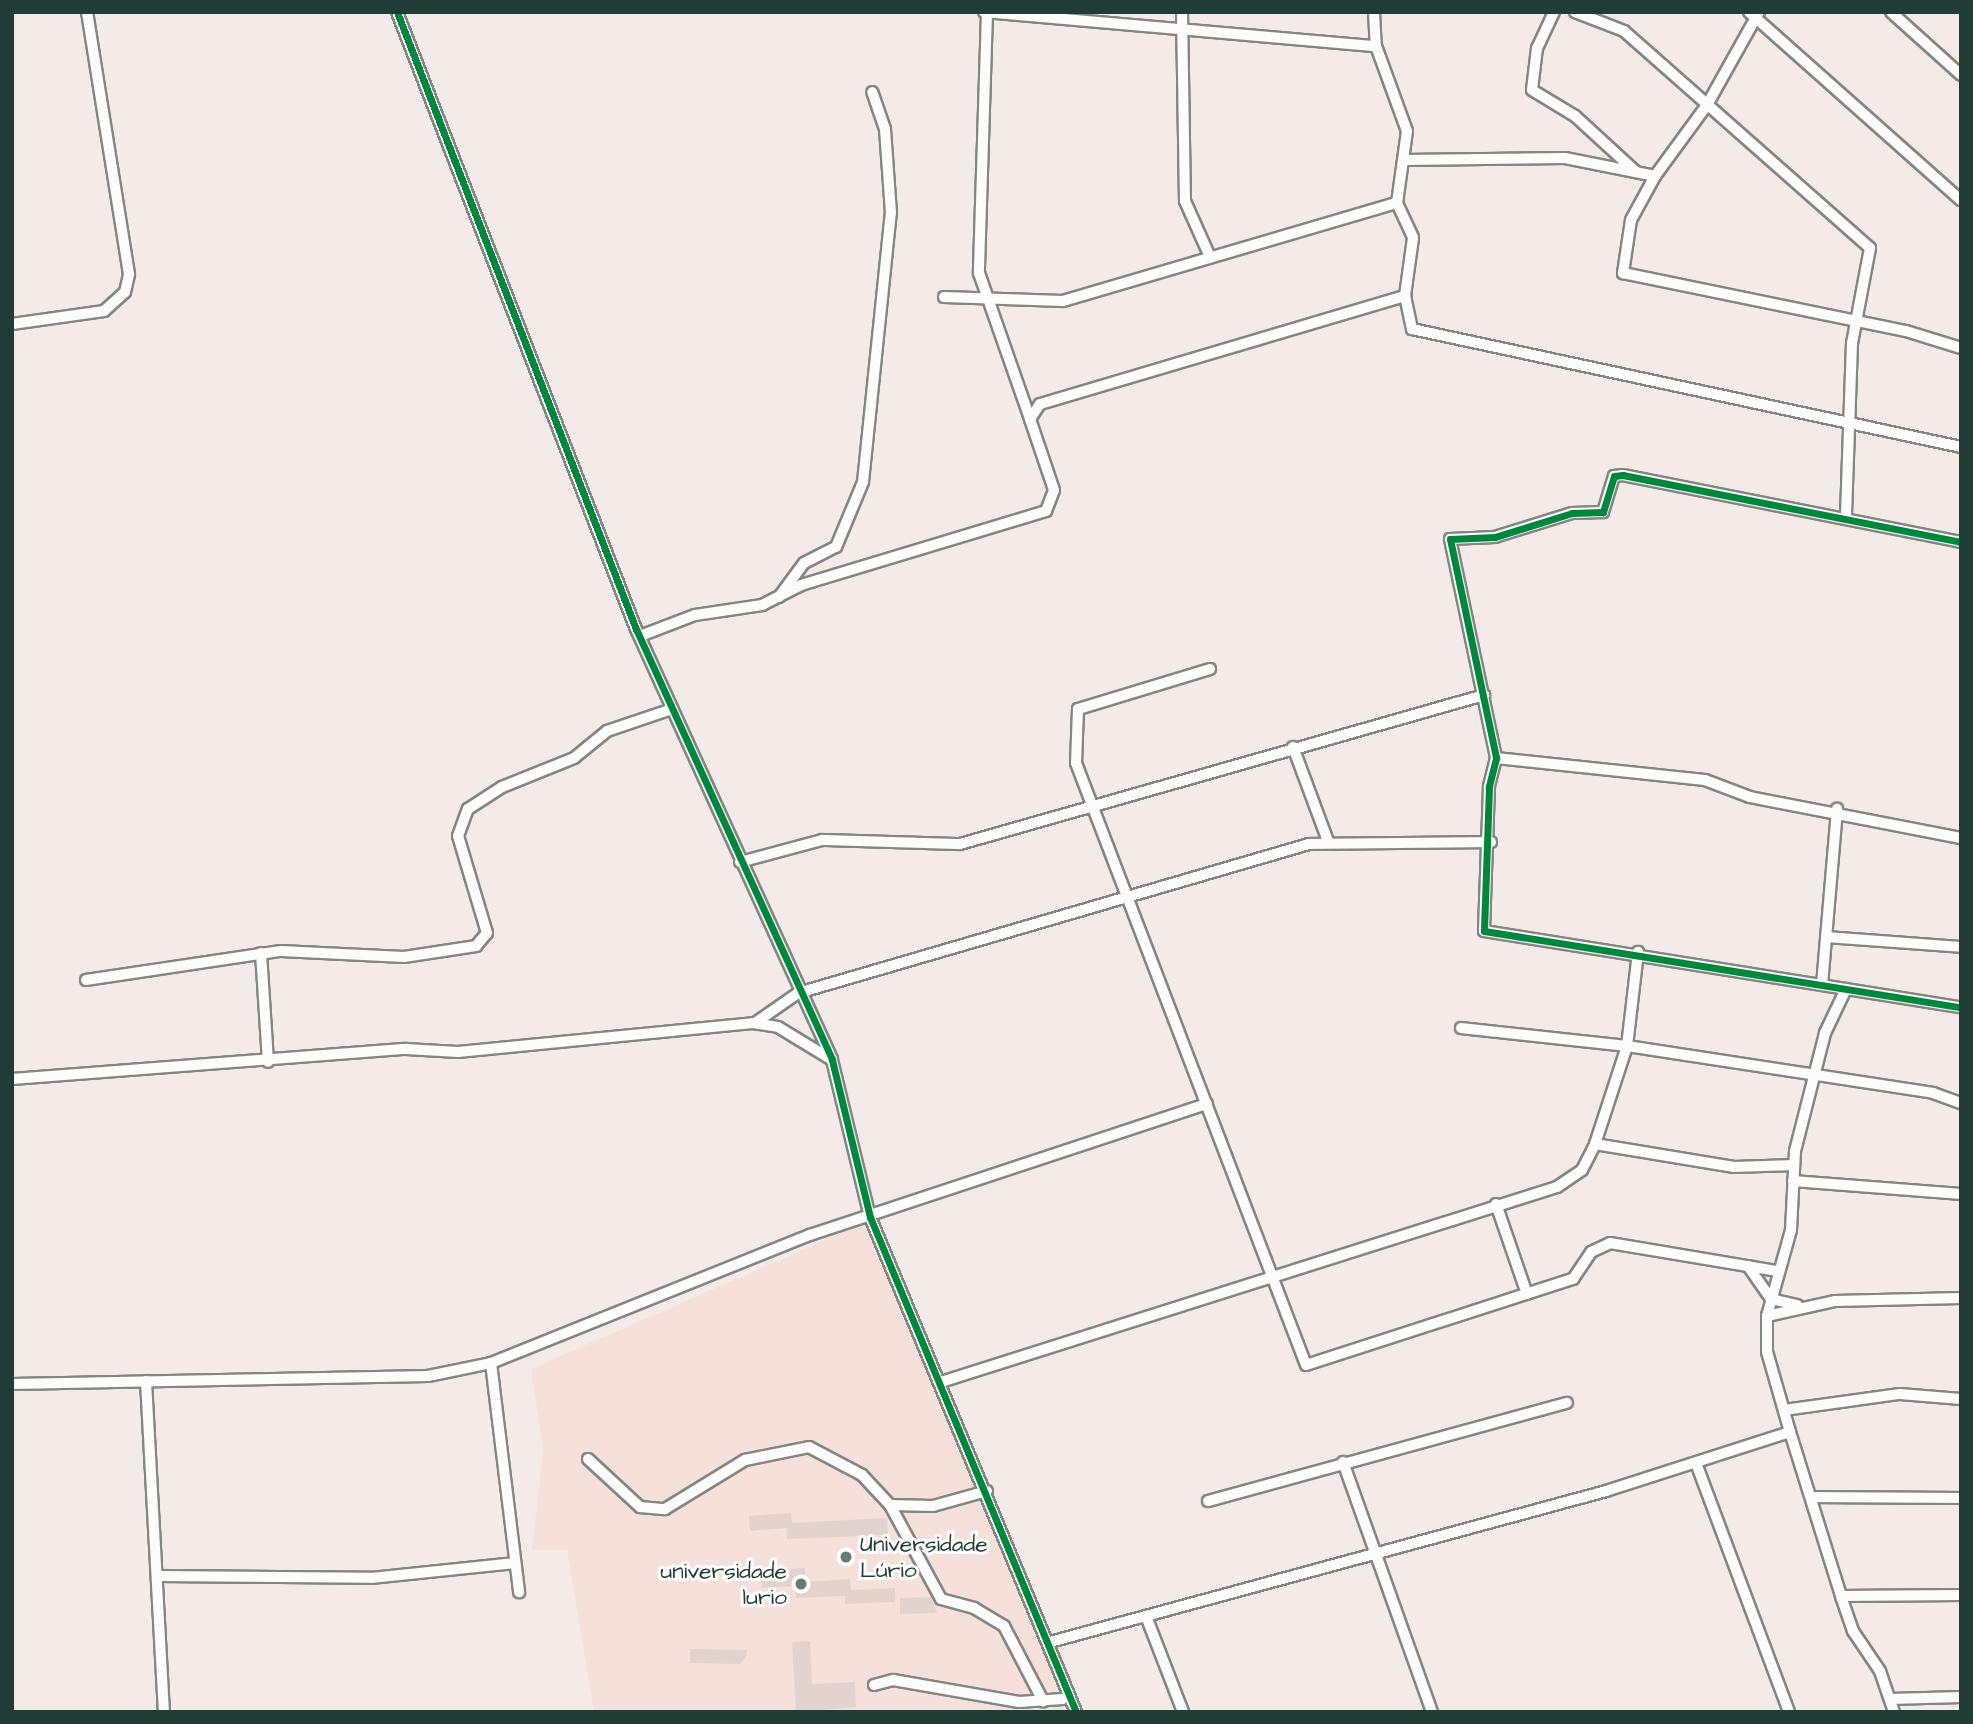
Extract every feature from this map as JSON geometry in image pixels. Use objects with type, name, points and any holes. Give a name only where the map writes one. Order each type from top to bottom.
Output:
[{"type":"street","points":[[12,324],[104,311],[125,292],[128,274],[87,12]]},
{"type":"street","points":[[397,12],[640,636],[798,993],[832,1060],[870,1217],[942,1382],[1050,1642],[1076,1712]]},
{"type":"street","points":[[1182,12],[1185,201],[1210,257]]},
{"type":"street","points":[[1374,12],[1376,46],[1407,131],[1397,203],[1413,238],[1405,296],[1412,329],[1961,447]]},
{"type":"street","points":[[1554,12],[1537,48],[1532,90],[1575,117],[1637,173]]},
{"type":"street","points":[[1575,12],[1624,31],[1870,248],[1856,320],[1846,516]]},
{"type":"street","points":[[1891,12],[1961,75]]},
{"type":"street","points":[[640,636],[695,615],[776,600],[810,582],[1052,508],[1052,484],[979,273],[985,13],[1376,46]]},
{"type":"street","points":[[1961,200],[1755,14],[1707,106],[1655,176],[1631,220],[1623,273],[1856,320],[1961,348]]},
{"type":"street","points":[[776,600],[804,564],[836,547],[863,482],[891,212],[885,129],[872,92]]},
{"type":"street","points":[[1404,160],[1565,158],[1655,176]]},
{"type":"street","points":[[944,298],[1063,301],[1397,203]]},
{"type":"street","points":[[1030,419],[1040,404],[1405,296]]},
{"type":"street","points":[[1961,542],[1846,516],[1623,475],[1614,476],[1603,512],[1572,513],[1495,537],[1450,539],[1496,758],[1489,787],[1491,842],[1484,931],[1639,952],[1961,1007]]},
{"type":"street","points":[[1210,669],[1078,709],[1076,763],[1130,898],[1269,1275],[1306,1365],[1573,1279],[1591,1252],[1611,1243],[1778,1271]]},
{"type":"street","points":[[740,862],[822,840],[960,844],[1293,747],[1484,695]]},
{"type":"street","points":[[86,980],[261,953],[404,957],[484,942],[477,887],[458,836],[468,809],[502,787],[574,758],[607,731],[672,709]]},
{"type":"street","points":[[1293,747],[1328,841]]},
{"type":"street","points":[[1496,758],[1679,775],[1750,797],[1837,809],[1961,838]]},
{"type":"street","points":[[1822,985],[1837,809]]},
{"type":"street","points":[[754,1023],[798,993],[1044,917],[1130,898],[1328,841],[1491,842]]},
{"type":"street","points":[[1826,937],[1961,947]]},
{"type":"street","points":[[942,1382],[1572,1178],[1595,1144],[1627,1046],[1639,952]]},
{"type":"street","points":[[261,953],[268,1062]]},
{"type":"street","points":[[1846,989],[1825,1033],[1817,1078],[1794,1165],[1791,1230],[1767,1316],[1768,1352],[1840,1596],[1894,1712]]},
{"type":"street","points":[[12,1079],[268,1062],[406,1049],[458,1052],[754,1023],[778,1027],[832,1060]]},
{"type":"street","points":[[1461,1028],[1627,1046],[1817,1078],[1933,1093],[1961,1103]]},
{"type":"street","points":[[12,1384],[428,1376],[491,1363],[870,1217],[1207,1104]]},
{"type":"street","points":[[1595,1144],[1734,1167],[1794,1165]]},
{"type":"street","points":[[1793,1181],[1961,1194]]},
{"type":"street","points":[[1496,1204],[1527,1294]]},
{"type":"street","points":[[1748,1266],[1771,1298],[1798,1305],[1961,1298]]},
{"type":"street","points":[[1767,1316],[1798,1305]]},
{"type":"street","points":[[491,1363],[519,1592]]},
{"type":"street","points":[[146,1381],[164,1712]]},
{"type":"street","points":[[1784,1410],[1900,1394],[1961,1399]]},
{"type":"street","points":[[1208,1501],[1567,1403]]},
{"type":"street","points":[[1050,1642],[1376,1554],[1696,1462],[1790,1432]]},
{"type":"street","points":[[589,1459],[639,1507],[665,1509],[745,1460],[809,1447],[862,1475],[890,1505],[942,1599],[974,1608],[1004,1626],[1043,1701]]},
{"type":"street","points":[[1343,1462],[1432,1712]]},
{"type":"street","points":[[1696,1462],[1789,1712]]},
{"type":"street","points":[[890,1505],[933,1506],[987,1491]]},
{"type":"street","points":[[1811,1497],[1961,1498]]},
{"type":"street","points":[[156,1576],[371,1578],[515,1563]]},
{"type":"street","points":[[1840,1596],[1961,1595]]},
{"type":"street","points":[[1146,1616],[1183,1712]]},
{"type":"street","points":[[874,1685],[893,1680],[1043,1701],[1063,1699]]},
{"type":"street","points":[[1890,1699],[1961,1697]]},
{"type":"shaded area","name":"Universidade Lúrio","points":[[866,1222],[1069,1712],[594,1712],[567,1550],[532,1550],[543,1450],[531,1369]]},
{"type":"building","name":"Universidade Lúrio","points":[[791,1513],[792,1523],[887,1518],[888,1535],[787,1539],[787,1528],[750,1531],[749,1516]]},
{"type":"building","name":"universidade lurio","points":[[805,1568],[805,1582],[850,1579],[851,1590],[895,1588],[895,1602],[845,1604],[845,1596],[796,1598],[795,1586],[762,1588],[761,1570]]},
{"type":"building","name":"Universidade Lúrio","points":[[931,1597],[937,1613],[900,1614],[900,1598]]},
{"type":"building","points":[[810,1641],[812,1684],[855,1682],[856,1707],[796,1712],[792,1642]]},
{"type":"building","points":[[690,1649],[747,1650],[746,1657],[740,1664],[690,1663]]},
{"type":"cycle path","points":[[397,12],[636,629],[832,1060],[870,1217],[1076,1712]]},
{"type":"cycle path","points":[[1961,542],[1623,475],[1614,476],[1603,512],[1572,513],[1495,537],[1450,539],[1496,758],[1489,787],[1484,931],[1961,1007]]},
{"type":"place","name":"Universidade Lúrio","points":[[846,1557]]},
{"type":"place","name":"universidade lurio","points":[[801,1584]]}]
